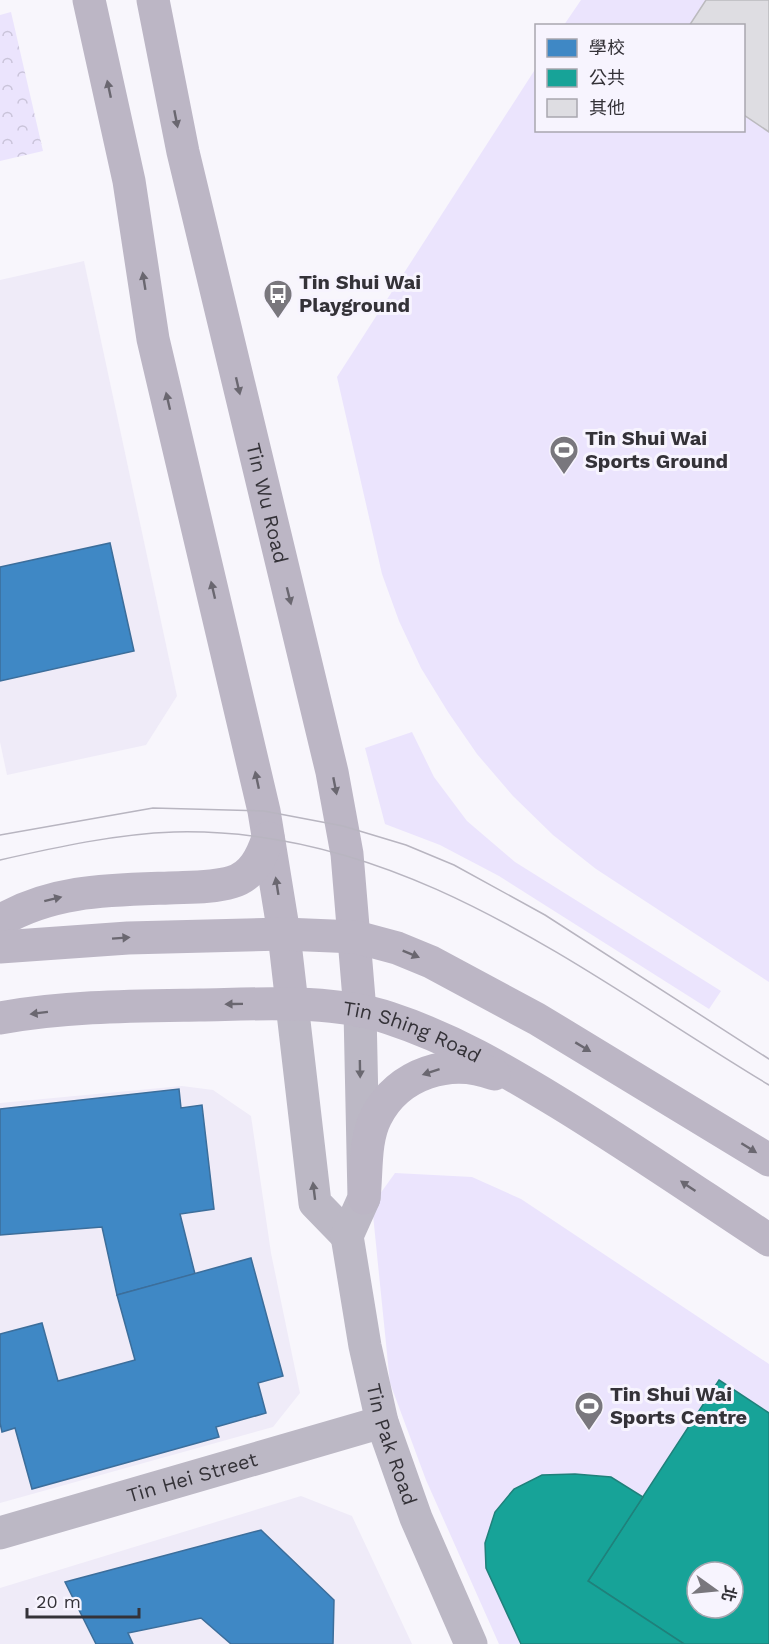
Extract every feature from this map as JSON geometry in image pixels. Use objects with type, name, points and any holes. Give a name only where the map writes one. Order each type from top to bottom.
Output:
[{"type":"main road","points":[[89,0],[129,181],[153,339],[249,744],[285,934],[292,1004]]},
{"type":"main road","name":"Tin Wu Road","points":[[156,7],[185,163],[332,772],[343,826],[356,937],[360,1011]]},
{"type":"main road","points":[[0,921],[25,906],[74,894],[207,886],[234,882],[251,871],[262,854],[268,838]]},
{"type":"main road","points":[[0,947],[128,938],[285,934],[356,937],[397,948],[474,984],[579,1044],[769,1160]]},
{"type":"main road","name":"Tin Shing Road","points":[[0,1018],[66,1009],[292,1004],[360,1011],[387,1017],[426,1031],[482,1056],[638,1152],[769,1240]]},
{"type":"main road","points":[[364,1198],[369,1145],[376,1117],[389,1100],[418,1076],[449,1066],[476,1067],[546,1095]]},
{"type":"street","points":[[292,1004],[315,1203],[347,1236],[364,1198],[360,1011]]},
{"type":"street","name":"Tin Pak Road","points":[[347,1236],[365,1346],[382,1422],[416,1518],[471,1644]]},
{"type":"street","name":"Tin Hei Street","points":[[0,1533],[382,1422]]},
{"type":"shaded area","points":[[84,261],[177,696],[146,745],[7,775],[0,742],[0,280]]},
{"type":"shaded area","points":[[182,1086],[213,1090],[251,1116],[271,1253],[300,1393],[273,1427],[0,1503],[0,1103]]},
{"type":"shaded area","points":[[301,1496],[352,1516],[412,1644],[0,1644],[0,1588]]},
{"type":"green space","name":"Tin Shui Wai Sports Ground","points":[[581,0],[769,0],[769,982],[596,869],[553,835],[513,796],[477,754],[421,668],[399,621],[382,574],[337,377],[535,70],[535,132],[745,132],[745,24],[565,24]]},
{"type":"green space","points":[[11,12],[43,151],[0,161],[0,15]]},
{"type":"green space","points":[[412,732],[434,777],[467,821],[515,862],[721,991],[709,1009],[499,876],[440,845],[385,824],[365,748]]},
{"type":"green space","name":"Tin Shui Wai Sports Centre","points":[[395,1173],[472,1177],[521,1199],[769,1364],[769,1644],[499,1644],[426,1480],[390,1383],[372,1205]]},
{"type":"building: 學校","points":[[110,543],[134,651],[0,681],[0,567]]},
{"type":"building: 學校","points":[[179,1089],[181,1108],[202,1105],[214,1209],[180,1214],[195,1274],[117,1295],[102,1227],[0,1235],[0,1109]]},
{"type":"building: 學校","points":[[251,1258],[283,1376],[258,1383],[266,1413],[216,1427],[219,1437],[32,1489],[15,1428],[2,1432],[0,1423],[0,1334],[42,1323],[58,1381],[135,1360],[117,1295]]},
{"type":"building: 學校","points":[[261,1530],[334,1600],[333,1644],[231,1644],[201,1618],[128,1633],[133,1644],[96,1644],[65,1582]]},
{"type":"building: 公共","points":[[719,1380],[769,1413],[769,1644],[684,1644],[588,1581]]},
{"type":"building: 公共","points":[[575,1474],[611,1477],[643,1497],[588,1581],[684,1644],[521,1644],[486,1568],[485,1543],[495,1512],[514,1489],[542,1475]]},
{"type":"building: 其他","points":[[706,0],[769,0],[769,132],[745,116],[745,24],[690,24]]},
{"type":"tram line","points":[[0,835],[153,808],[264,811],[343,826],[406,845],[454,865],[545,915],[769,1059]]},
{"type":"tram line","points":[[0,860],[108,838],[174,832],[258,837],[338,853],[414,880],[488,914],[560,954],[769,1085]]},
{"type":"place","name":"Tin Shui Wai Playground","points":[[278,320]]},
{"type":"place","name":"Tin Shui Wai Sports Ground","points":[[564,476]]},
{"type":"place","name":"Tin Shui Wai Sports Centre","points":[[589,1432]]}]
